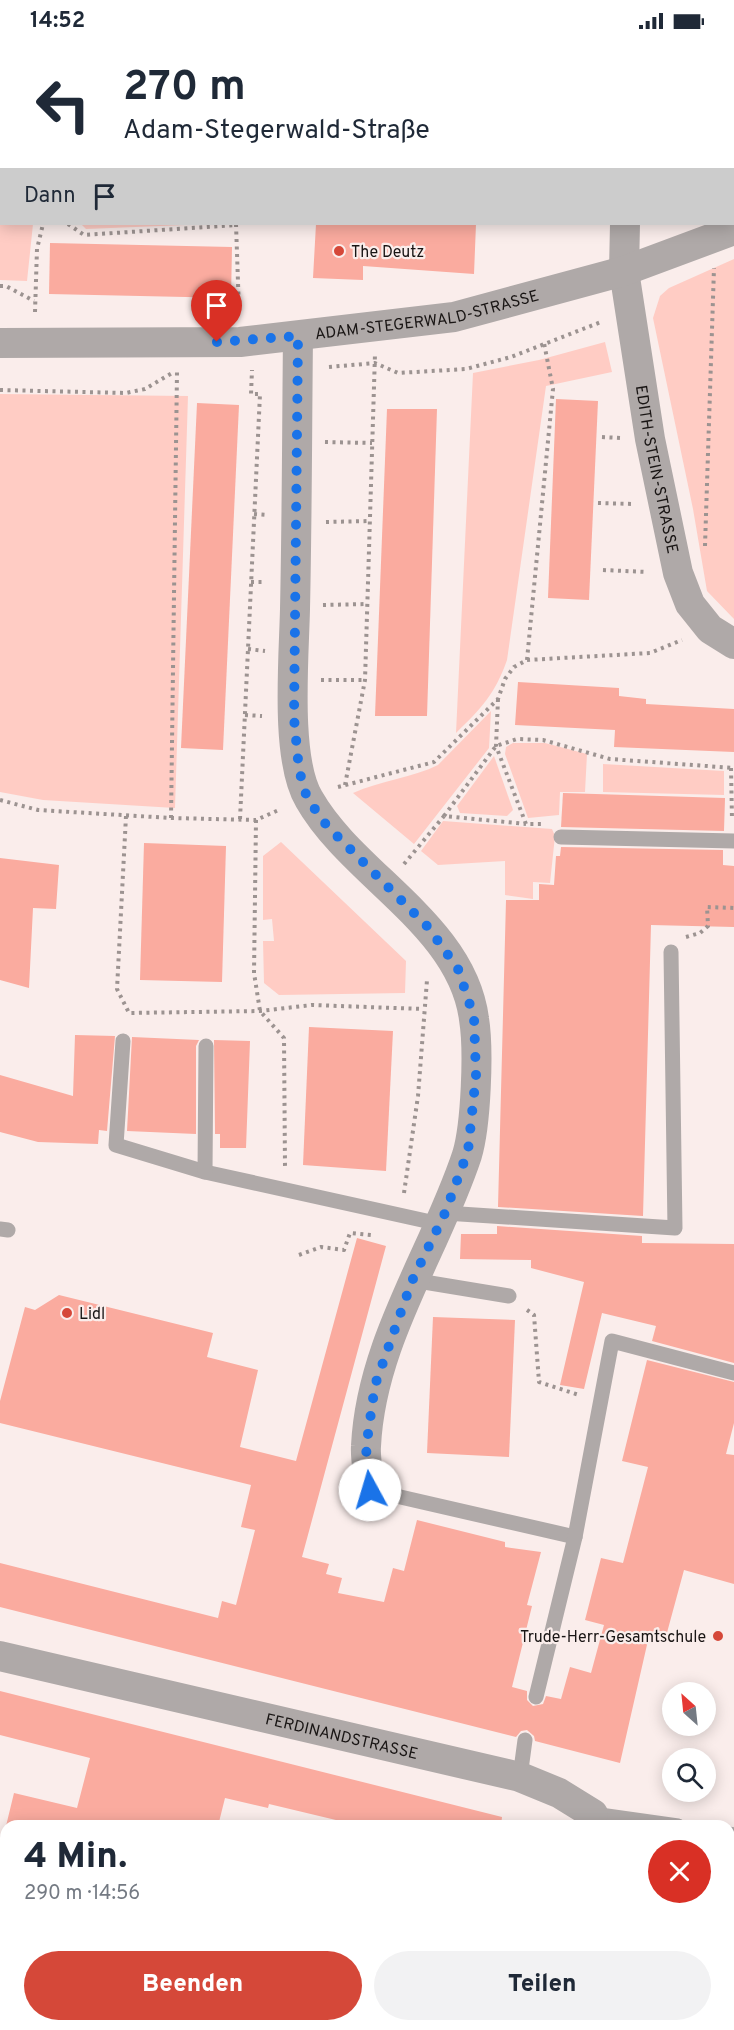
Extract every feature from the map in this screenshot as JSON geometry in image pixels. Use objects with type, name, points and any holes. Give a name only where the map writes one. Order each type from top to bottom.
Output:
[{"type":"street","name":"EDITH-STEIN-STRASSE","points":[[625,225],[624,271],[650,439],[678,573],[690,604],[722,637]]},
{"type":"street","name":"ADAM-STEGERWALD-STRASSE","points":[[0,343],[245,351],[298,336],[454,317],[624,271],[724,234]]},
{"type":"street","points":[[298,336],[294,718],[299,770],[307,798],[327,826],[428,927],[458,969],[474,1017],[476,1075],[468,1151],[442,1219],[412,1281],[375,1385],[366,1448],[370,1490]]},
{"type":"street","name":"FERDINANDSTRASSE","points":[[0,1656],[520,1777],[559,1793],[593,1814]]},
{"type":"lane","points":[[561,837],[733,841]]},
{"type":"lane","points":[[123,1041],[116,1145],[205,1173],[286,1188],[395,1213],[442,1219],[675,1228],[671,952]]},
{"type":"lane","points":[[205,1173],[206,1046]]},
{"type":"lane","points":[[412,1281],[509,1296]]},
{"type":"lane","points":[[536,1697],[575,1537],[603,1403],[612,1341],[734,1373]]},
{"type":"lane","points":[[370,1490],[575,1537]]},
{"type":"lane","points":[[520,1777],[525,1740]]},
{"type":"lane","name":"FERDINANDSTRASSE","points":[[593,1814],[636,1820]]},
{"type":"path","points":[[38,343],[34,301],[37,249],[43,225]]},
{"type":"path","points":[[69,225],[84,235],[222,225]]},
{"type":"path","points":[[236,225],[245,351],[252,371],[251,394],[260,394],[240,819]]},
{"type":"path","points":[[705,556],[724,234]]},
{"type":"path","points":[[0,286],[6,286],[34,301]]},
{"type":"path","points":[[298,370],[375,363],[398,373],[466,369],[511,357],[544,343],[631,314]]},
{"type":"path","points":[[345,785],[365,680],[376,327]]},
{"type":"path","points":[[526,660],[553,389],[544,343]]},
{"type":"path","points":[[245,351],[252,371]]},
{"type":"path","points":[[171,818],[177,371]]},
{"type":"path","points":[[0,390],[126,393],[146,389],[177,371],[187,371]]},
{"type":"path","points":[[297,442],[372,443]]},
{"type":"path","points":[[296,523],[370,521]]},
{"type":"path","points":[[603,570],[678,573]]},
{"type":"path","points":[[295,605],[368,604]]},
{"type":"path","points":[[526,824],[496,746],[498,699],[505,679],[513,667],[526,660],[650,653],[722,637]]},
{"type":"path","points":[[294,680],[365,680]]},
{"type":"path","points":[[0,800],[38,810],[126,816],[256,820],[307,798],[345,785],[408,771],[434,762],[498,699]]},
{"type":"path","points":[[386,886],[444,816],[496,746],[517,739],[543,740],[610,759],[732,768],[733,841]]},
{"type":"path","points":[[126,816],[117,989],[129,1013],[260,1011],[312,1005],[423,1009]]},
{"type":"path","points":[[444,816],[555,825],[561,837]]},
{"type":"path","points":[[256,820],[254,973],[260,1011],[284,1038],[283,1142],[286,1188]]},
{"type":"path","points":[[708,926],[707,907],[734,908]]},
{"type":"path","points":[[299,1255],[321,1247],[344,1250],[350,1233],[371,1235],[395,1213],[405,1174],[418,1096],[423,1009],[428,969],[442,948]]},
{"type":"path","points":[[509,1296],[534,1315],[539,1382],[603,1403]]},
{"type":"shaded area","points":[[0,225],[33,225],[27,281],[0,280]]},
{"type":"shaded area","points":[[82,225],[185,225],[86,229]]},
{"type":"shaded area","points":[[734,259],[734,619],[707,591],[693,509],[653,318],[660,296],[669,288]]},
{"type":"shaded area","points":[[605,342],[612,372],[546,386],[507,660],[486,700],[456,733],[473,373],[539,360]]},
{"type":"shaded area","points":[[0,394],[188,396],[175,808],[43,800],[0,792]]},
{"type":"shaded area","points":[[491,711],[489,748],[414,844],[353,793],[438,765]]},
{"type":"shaded area","points":[[513,743],[545,743],[587,754],[585,792],[560,792],[559,815],[528,818],[505,754],[506,747]]},
{"type":"shaded area","points":[[494,756],[513,810],[507,816],[460,813],[457,806]]},
{"type":"shaded area","points":[[603,764],[724,771],[724,795],[603,792]]},
{"type":"shaded area","points":[[443,821],[552,829],[555,836],[550,883],[533,882],[533,899],[505,895],[505,861],[438,865],[421,851]]},
{"type":"shaded area","points":[[281,842],[406,961],[405,993],[279,995],[264,983],[263,941],[274,941],[272,919],[263,920],[263,856]]},
{"type":"building","points":[[316,225],[476,225],[474,274],[363,266],[363,280],[313,278]]},
{"type":"building","points":[[50,243],[232,247],[231,298],[49,294]]},
{"type":"building","points":[[556,399],[598,401],[589,600],[548,598]]},
{"type":"building","points":[[197,403],[239,405],[223,750],[181,748]]},
{"type":"building","points":[[387,409],[437,409],[427,716],[375,716]]},
{"type":"building","points":[[518,682],[619,688],[619,696],[646,699],[646,704],[734,709],[734,752],[614,747],[615,730],[515,725]]},
{"type":"building","points":[[563,793],[725,798],[724,831],[561,827]]},
{"type":"building","points":[[144,843],[226,846],[222,982],[140,980]]},
{"type":"building","points":[[561,847],[723,850],[723,865],[734,866],[734,927],[651,925],[643,1216],[498,1207],[506,900],[539,900],[539,884],[554,885],[556,856],[560,856]]},
{"type":"building","points":[[0,858],[59,865],[56,909],[33,908],[29,988],[0,980]]},
{"type":"building","points":[[309,1027],[393,1031],[386,1171],[303,1165]]},
{"type":"building","points":[[75,1035],[115,1036],[107,1131],[99,1130],[98,1144],[38,1142],[0,1132],[0,1075],[73,1096]]},
{"type":"building","points":[[132,1037],[199,1040],[196,1046],[196,1134],[127,1131]]},
{"type":"building","points":[[214,1040],[250,1041],[246,1148],[220,1148],[220,1134],[215,1134]]},
{"type":"building","points":[[497,1226],[642,1236],[642,1243],[734,1244],[734,1363],[652,1341],[656,1326],[602,1313],[584,1389],[560,1385],[584,1282],[531,1268],[531,1260],[460,1259],[461,1234],[497,1234]]},
{"type":"building","points":[[357,1238],[386,1246],[302,1557],[329,1564],[326,1574],[342,1578],[338,1593],[384,1602],[393,1568],[404,1571],[417,1520],[505,1542],[505,1547],[541,1552],[527,1605],[532,1606],[512,1687],[527,1691],[527,1700],[533,1706],[543,1704],[546,1696],[561,1699],[570,1667],[591,1673],[604,1625],[585,1620],[601,1558],[623,1563],[648,1467],[622,1461],[647,1360],[734,1382],[734,1423],[726,1454],[734,1455],[734,1584],[684,1570],[665,1640],[649,1636],[620,1763],[535,1741],[534,1736],[527,1730],[521,1731],[516,1737],[0,1607],[0,1563],[218,1618],[222,1601],[236,1605],[255,1530],[241,1527],[251,1485],[0,1423],[0,1401],[25,1307],[35,1310],[59,1295],[213,1333],[207,1357],[258,1370],[240,1447],[296,1461]]},
{"type":"building","points":[[433,1317],[515,1320],[509,1457],[427,1453]]},
{"type":"building","points":[[0,1691],[502,1817],[502,1820],[336,1820],[269,1804],[268,1808],[225,1798],[220,1820],[7,1820],[14,1793],[77,1808],[90,1758],[0,1735]]},
{"type":"place","name":"The Deutz","points":[[339,251]]},
{"type":"place","name":"Lidl","points":[[67,1313]]},
{"type":"place","name":"Trude-Herr-Gesamtschule","points":[[718,1636]]},
{"type":"route","points":[[217,342],[298,336],[294,718],[299,770],[307,798],[327,826],[428,927],[458,969],[474,1017],[476,1075],[468,1151],[445,1213],[412,1281],[375,1385],[366,1448],[370,1490]]}]
